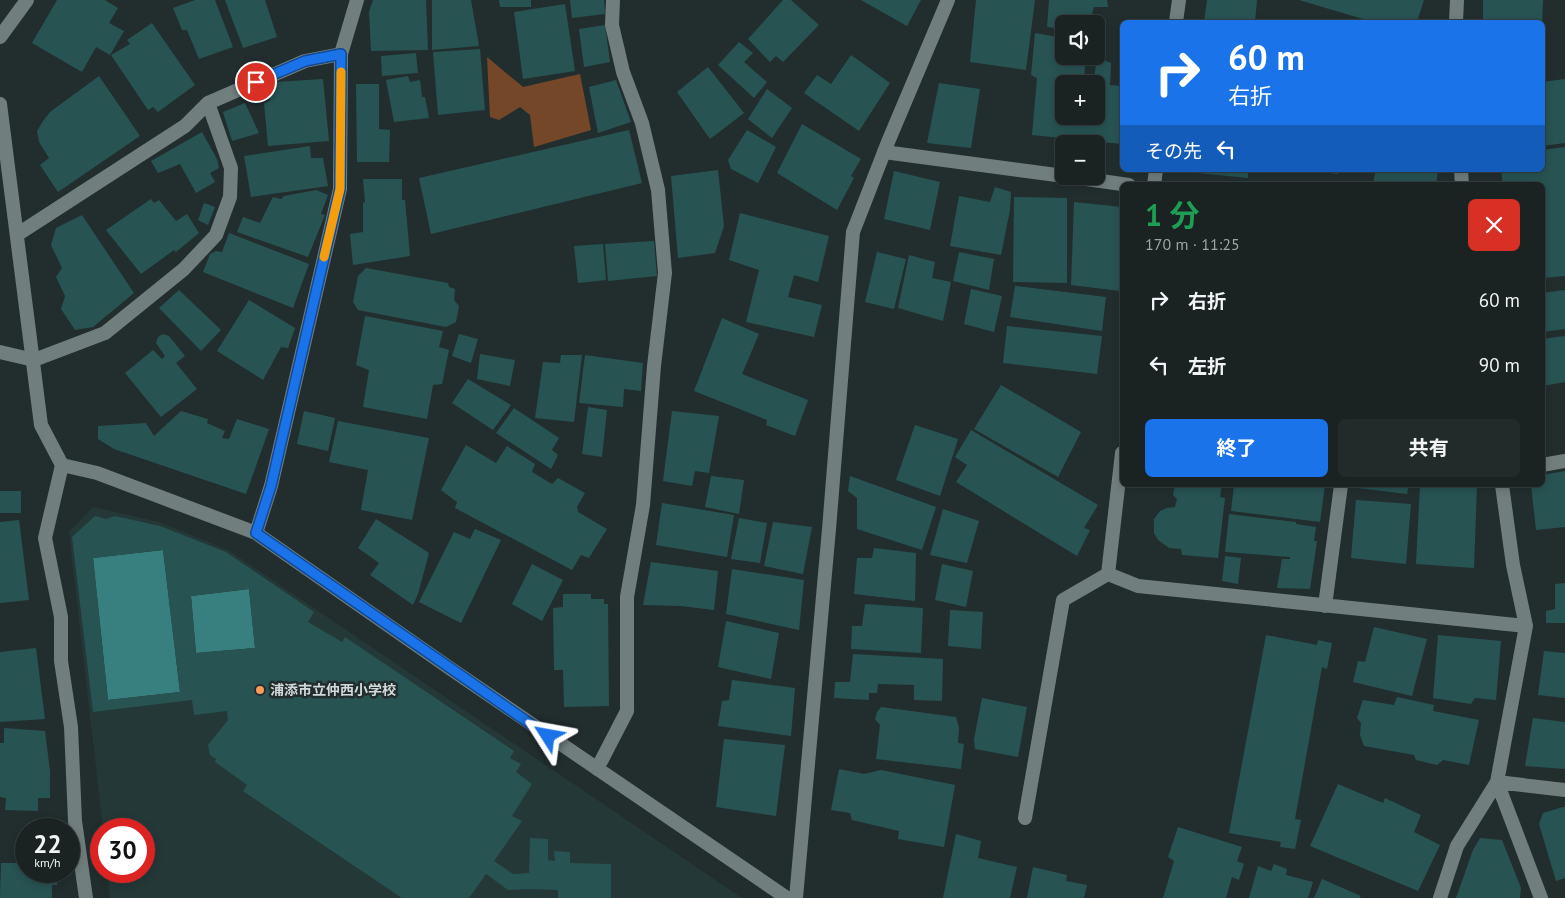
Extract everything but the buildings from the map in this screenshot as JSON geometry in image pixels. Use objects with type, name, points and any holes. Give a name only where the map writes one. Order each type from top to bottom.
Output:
[{"type":"street","points":[[0,37],[27,0]]},
{"type":"street","points":[[256,533],[271,486],[340,189],[341,54],[357,0]]},
{"type":"street","points":[[597,769],[627,711],[627,597],[643,505],[654,366],[665,273],[658,190],[642,123],[620,62],[612,25],[613,0]]},
{"type":"street","points":[[796,898],[853,232],[884,152],[948,0]]},
{"type":"street","points":[[1176,20],[1179,0]]},
{"type":"street","points":[[1456,20],[1458,0]]},
{"type":"street","points":[[18,234],[185,126],[208,103],[305,61],[341,54]]},
{"type":"street","points":[[0,352],[34,360],[105,333],[184,269],[216,235],[230,197],[231,168],[208,103]]},
{"type":"street","points":[[0,104],[41,425],[62,465],[45,538],[61,617],[61,661],[72,727],[76,822],[86,898]]},
{"type":"street","points":[[884,152],[1055,175]]},
{"type":"street","points":[[1105,182],[1120,184]]},
{"type":"street","points":[[1545,464],[1565,461]]},
{"type":"street","points":[[62,465],[97,473],[256,533],[450,669],[787,898]]},
{"type":"street","points":[[1108,574],[1120,470]]},
{"type":"street","points":[[1325,606],[1341,487]]},
{"type":"street","points":[[1440,898],[1457,846],[1497,782],[1526,626],[1513,565],[1502,487]]},
{"type":"street","points":[[1108,574],[1138,586],[1526,626]]},
{"type":"street","points":[[1025,818],[1063,600],[1108,574]]},
{"type":"street","points":[[1497,782],[1565,790]]},
{"type":"street","points":[[1497,782],[1541,898]]},
{"type":"shaded area","points":[[487,57],[523,87],[580,74],[591,130],[534,147],[530,115],[520,107],[499,120],[490,117]]},
{"type":"shaded area","name":"浦添市立仲西小学校","points":[[93,507],[159,522],[228,550],[742,898],[110,898],[108,883],[155,883],[155,818],[102,818],[69,532]]},
{"type":"water","points":[[163,550],[180,692],[108,700],[93,558]]},
{"type":"water","points":[[249,589],[255,648],[196,653],[191,596]]},
{"type":"slow traffic","points":[[324,257],[340,189],[341,72]]},
{"type":"place","name":"浦添市立仲西小学校","points":[[260,690]]},
{"type":"route","points":[[256,82],[305,61],[341,54],[340,189],[271,486],[256,533],[548,736]]}]
